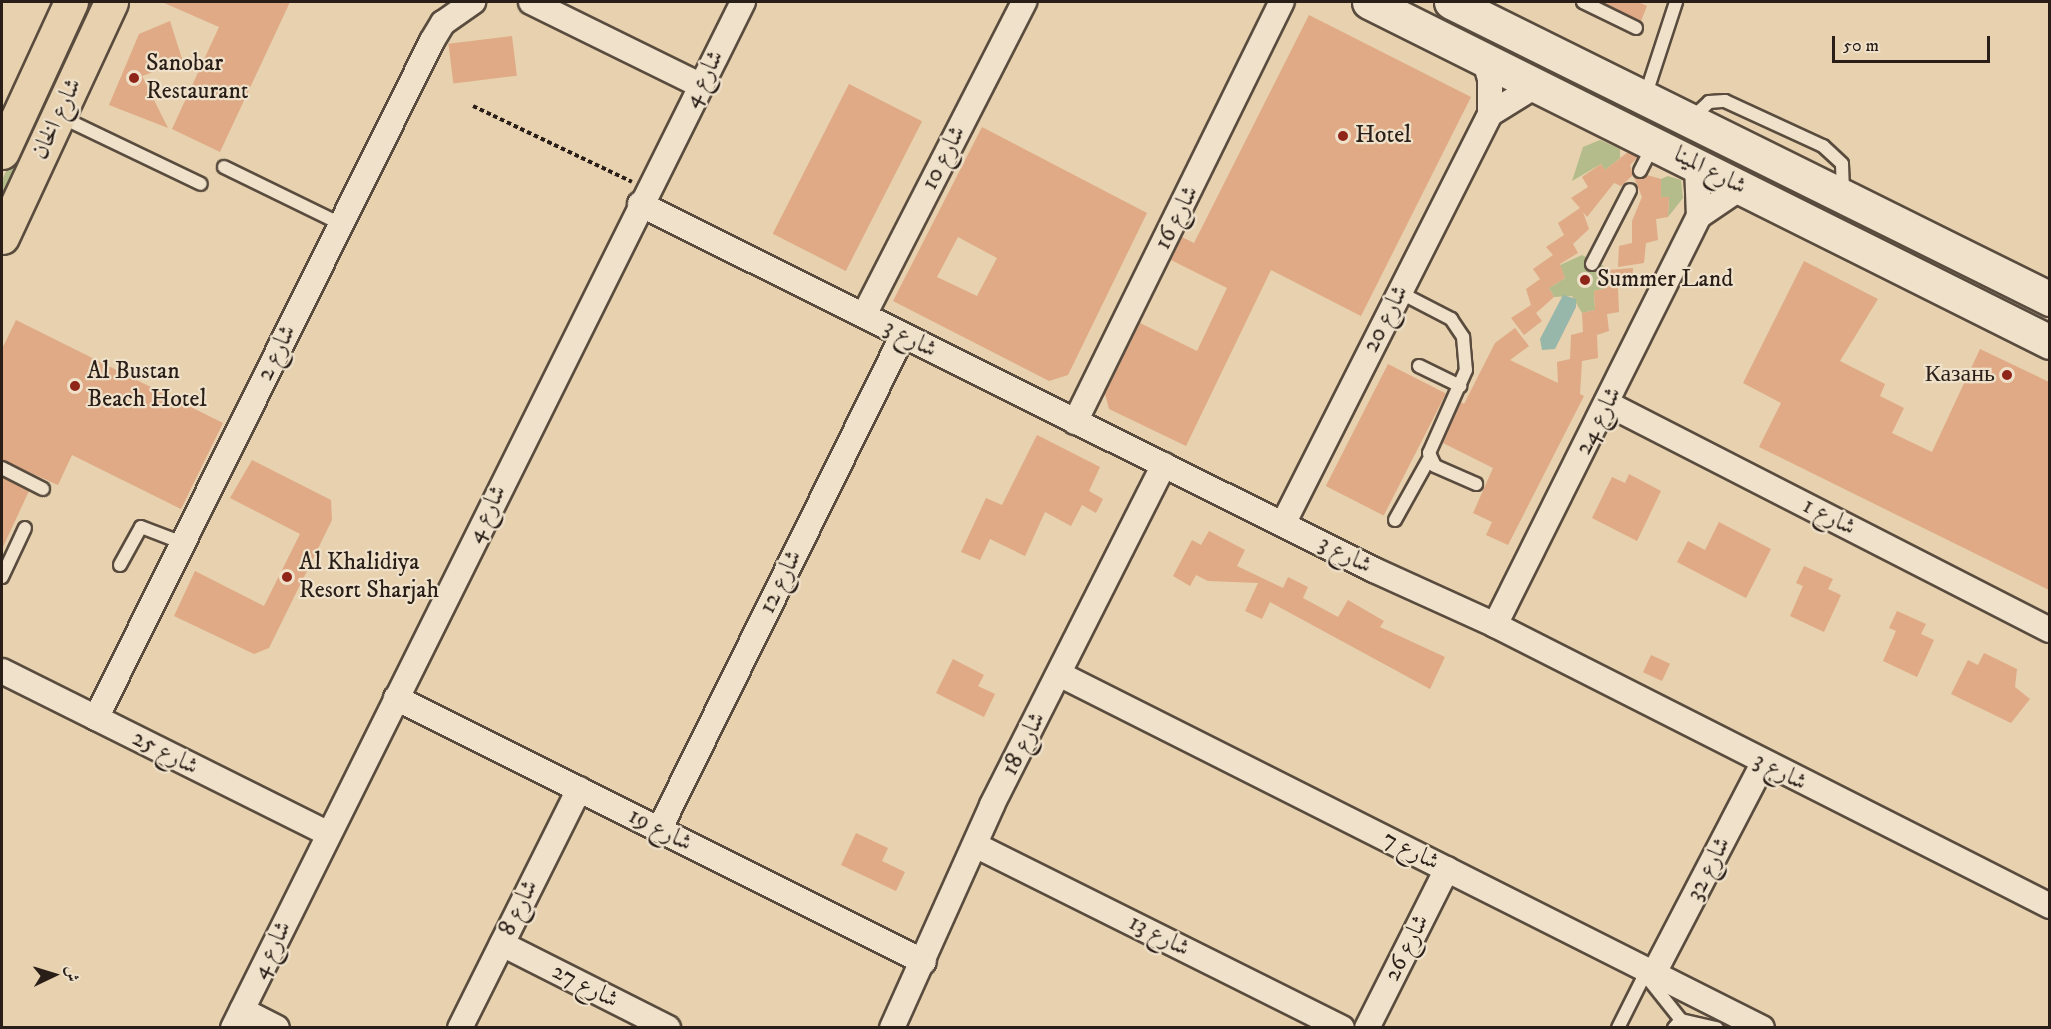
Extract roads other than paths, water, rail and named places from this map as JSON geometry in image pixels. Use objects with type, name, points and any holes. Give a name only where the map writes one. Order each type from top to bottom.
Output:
[{"type":"main road","name":"شارع الخان","points":[[2,152],[71,2]]},
{"type":"main road","name":"شارع الخان","points":[[2,237],[111,2]]},
{"type":"main road","name":"شارع المينا","points":[[1369,2],[1537,85],[1647,157],[1697,165],[2049,342]]},
{"type":"main road","name":"شارع المينا","points":[[1451,2],[2049,299]]},
{"type":"main road","points":[[1998,316],[2021,313],[2049,322]]},
{"type":"street","name":"شارع 2","points":[[96,718],[432,41],[443,23],[473,2]]},
{"type":"street","points":[[531,2],[700,86]]},
{"type":"street","name":"شارع 4","points":[[238,1019],[644,197],[743,2]]},
{"type":"street","name":"شارع 10","points":[[864,315],[1024,2]]},
{"type":"street","name":"شارع 16","points":[[1075,422],[1285,6]]},
{"type":"street","name":"شارع 20","points":[[1283,524],[1490,114],[1490,80],[1484,58]]},
{"type":"street","points":[[1490,114],[1537,85]]},
{"type":"street","name":"شارع 24","points":[[1495,625],[1608,404],[1699,216],[1697,165]]},
{"type":"street","points":[[1699,216],[1742,187]]},
{"type":"street","name":"شارع 3","points":[[644,197],[864,315],[1075,422],[1495,625],[1763,764],[2049,906]]},
{"type":"street","name":"شارع 12","points":[[659,830],[903,335]]},
{"type":"street","name":"شارع 1","points":[[1608,404],[2049,630]]},
{"type":"street","name":"شارع 18","points":[[892,1028],[924,962],[975,845],[1164,465]]},
{"type":"street","name":"شارع 25","points":[[2,671],[328,834]]},
{"type":"street","name":"شارع 7","points":[[1059,674],[1648,973],[1762,1028]]},
{"type":"street","name":"شارع 19","points":[[396,698],[924,962]]},
{"type":"street","name":"شارع 32","points":[[1648,973],[1763,764]]},
{"type":"street","name":"شارع 8","points":[[460,1028],[579,789]]},
{"type":"street","name":"شارع 13","points":[[975,845],[1342,1028]]},
{"type":"street","name":"شارع 26","points":[[1367,1028],[1447,869]]},
{"type":"street","name":"شارع 27","points":[[501,944],[668,1028]]},
{"type":"street","points":[[238,1019],[277,1028]]},
{"type":"lane","points":[[1583,2],[1636,28]]},
{"type":"lane","points":[[1644,98],[1676,2]]},
{"type":"lane","points":[[59,116],[201,184]]},
{"type":"lane","points":[[224,167],[341,224]]},
{"type":"lane","points":[[1592,264],[1630,190]]},
{"type":"lane","points":[[1395,520],[1430,459],[1430,448],[1460,386],[1468,359],[1458,328],[1399,292]]},
{"type":"lane","points":[[1419,366],[1460,386]]},
{"type":"lane","points":[[1430,459],[1438,468],[1476,484]]},
{"type":"lane","points":[[2,468],[43,489]]},
{"type":"lane","points":[[120,565],[143,526],[183,543]]},
{"type":"lane","points":[[2,577],[25,528]]},
{"type":"lane","points":[[1618,1028],[1648,973],[1661,989],[1677,1024],[1717,1028]]},
{"type":"place","name":"Sanobar Restaurant","points":[[134,78]]},
{"type":"place","name":"Hotel","points":[[1343,136]]},
{"type":"place","name":"Summer Land","points":[[1585,280]]},
{"type":"place","name":"Казань","points":[[2007,375]]},
{"type":"place","name":"Al Bustan Beach Hotel","points":[[75,386]]},
{"type":"place","name":"Al Khalidiya Resort Sharjah","points":[[287,577]]}]
